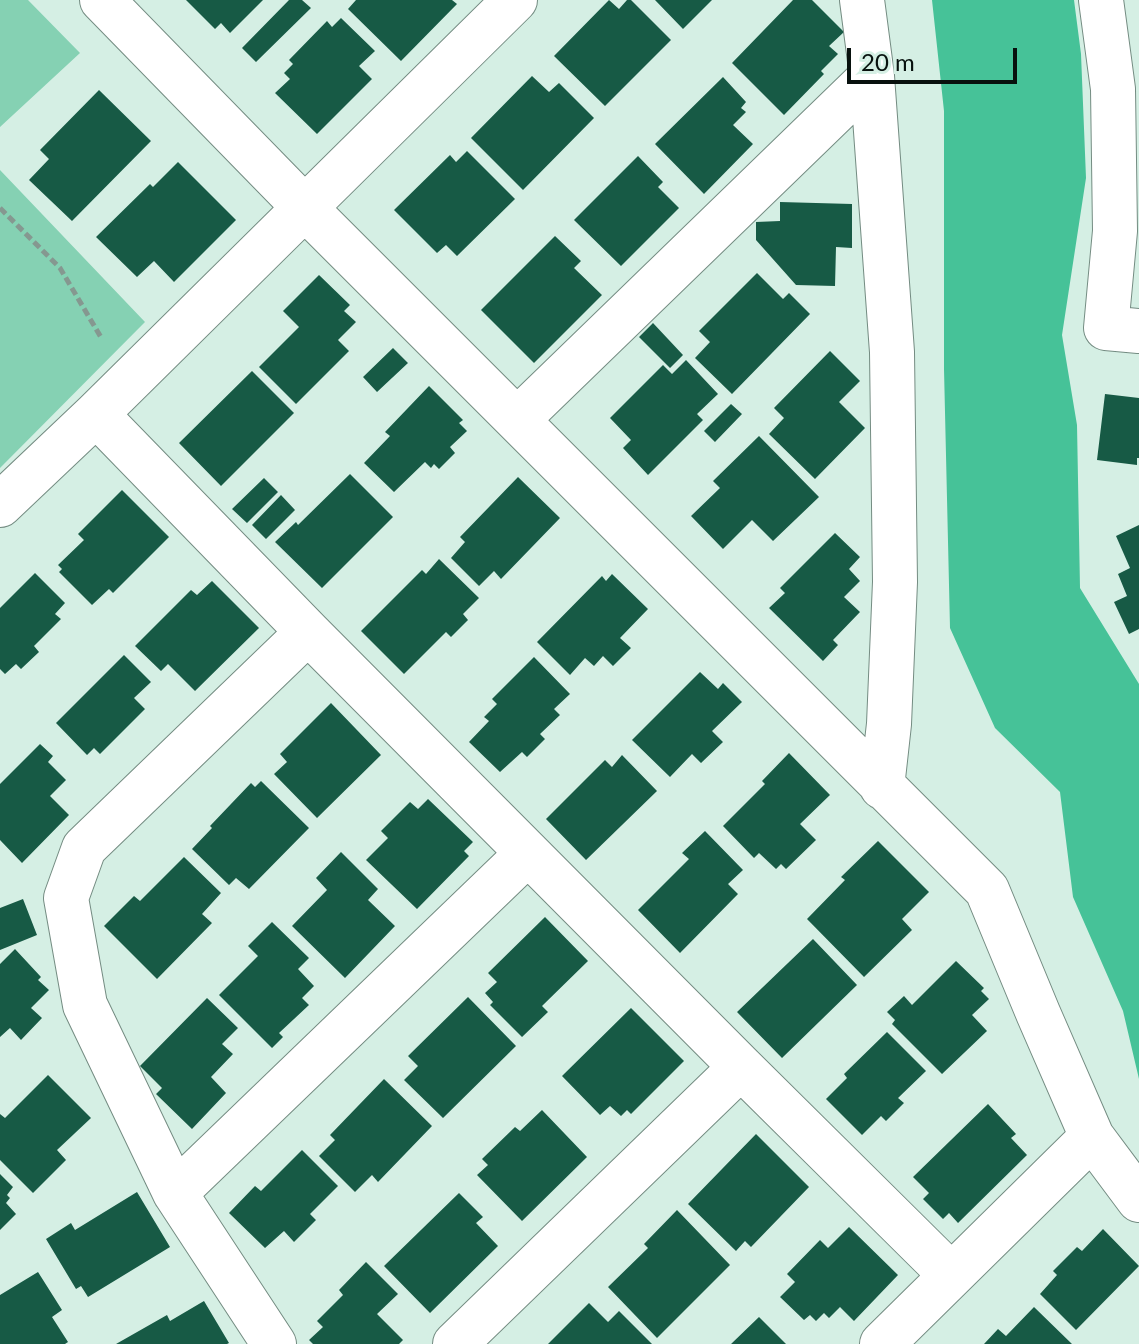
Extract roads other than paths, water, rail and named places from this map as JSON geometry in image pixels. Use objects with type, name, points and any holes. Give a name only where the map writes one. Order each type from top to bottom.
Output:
[{"type":"street","points":[[102,0],[305,208],[987,890],[1092,1137],[1139,1200]]},
{"type":"street","points":[[0,505],[127,384],[515,0]]},
{"type":"street","points":[[862,0],[872,76],[892,352],[895,582],[889,724],[882,787]]},
{"type":"street","points":[[1101,0],[1113,89],[1115,231],[1106,328],[1139,331]]},
{"type":"street","points":[[518,419],[872,76]]},
{"type":"street","points":[[96,414],[308,632],[951,1275]]},
{"type":"street","points":[[274,1344],[175,1193],[85,1005],[66,898],[84,848],[308,632]]},
{"type":"street","points":[[175,1193],[528,853]]},
{"type":"street","points":[[455,1344],[741,1067]]},
{"type":"street","points":[[882,1344],[1092,1137]]}]
